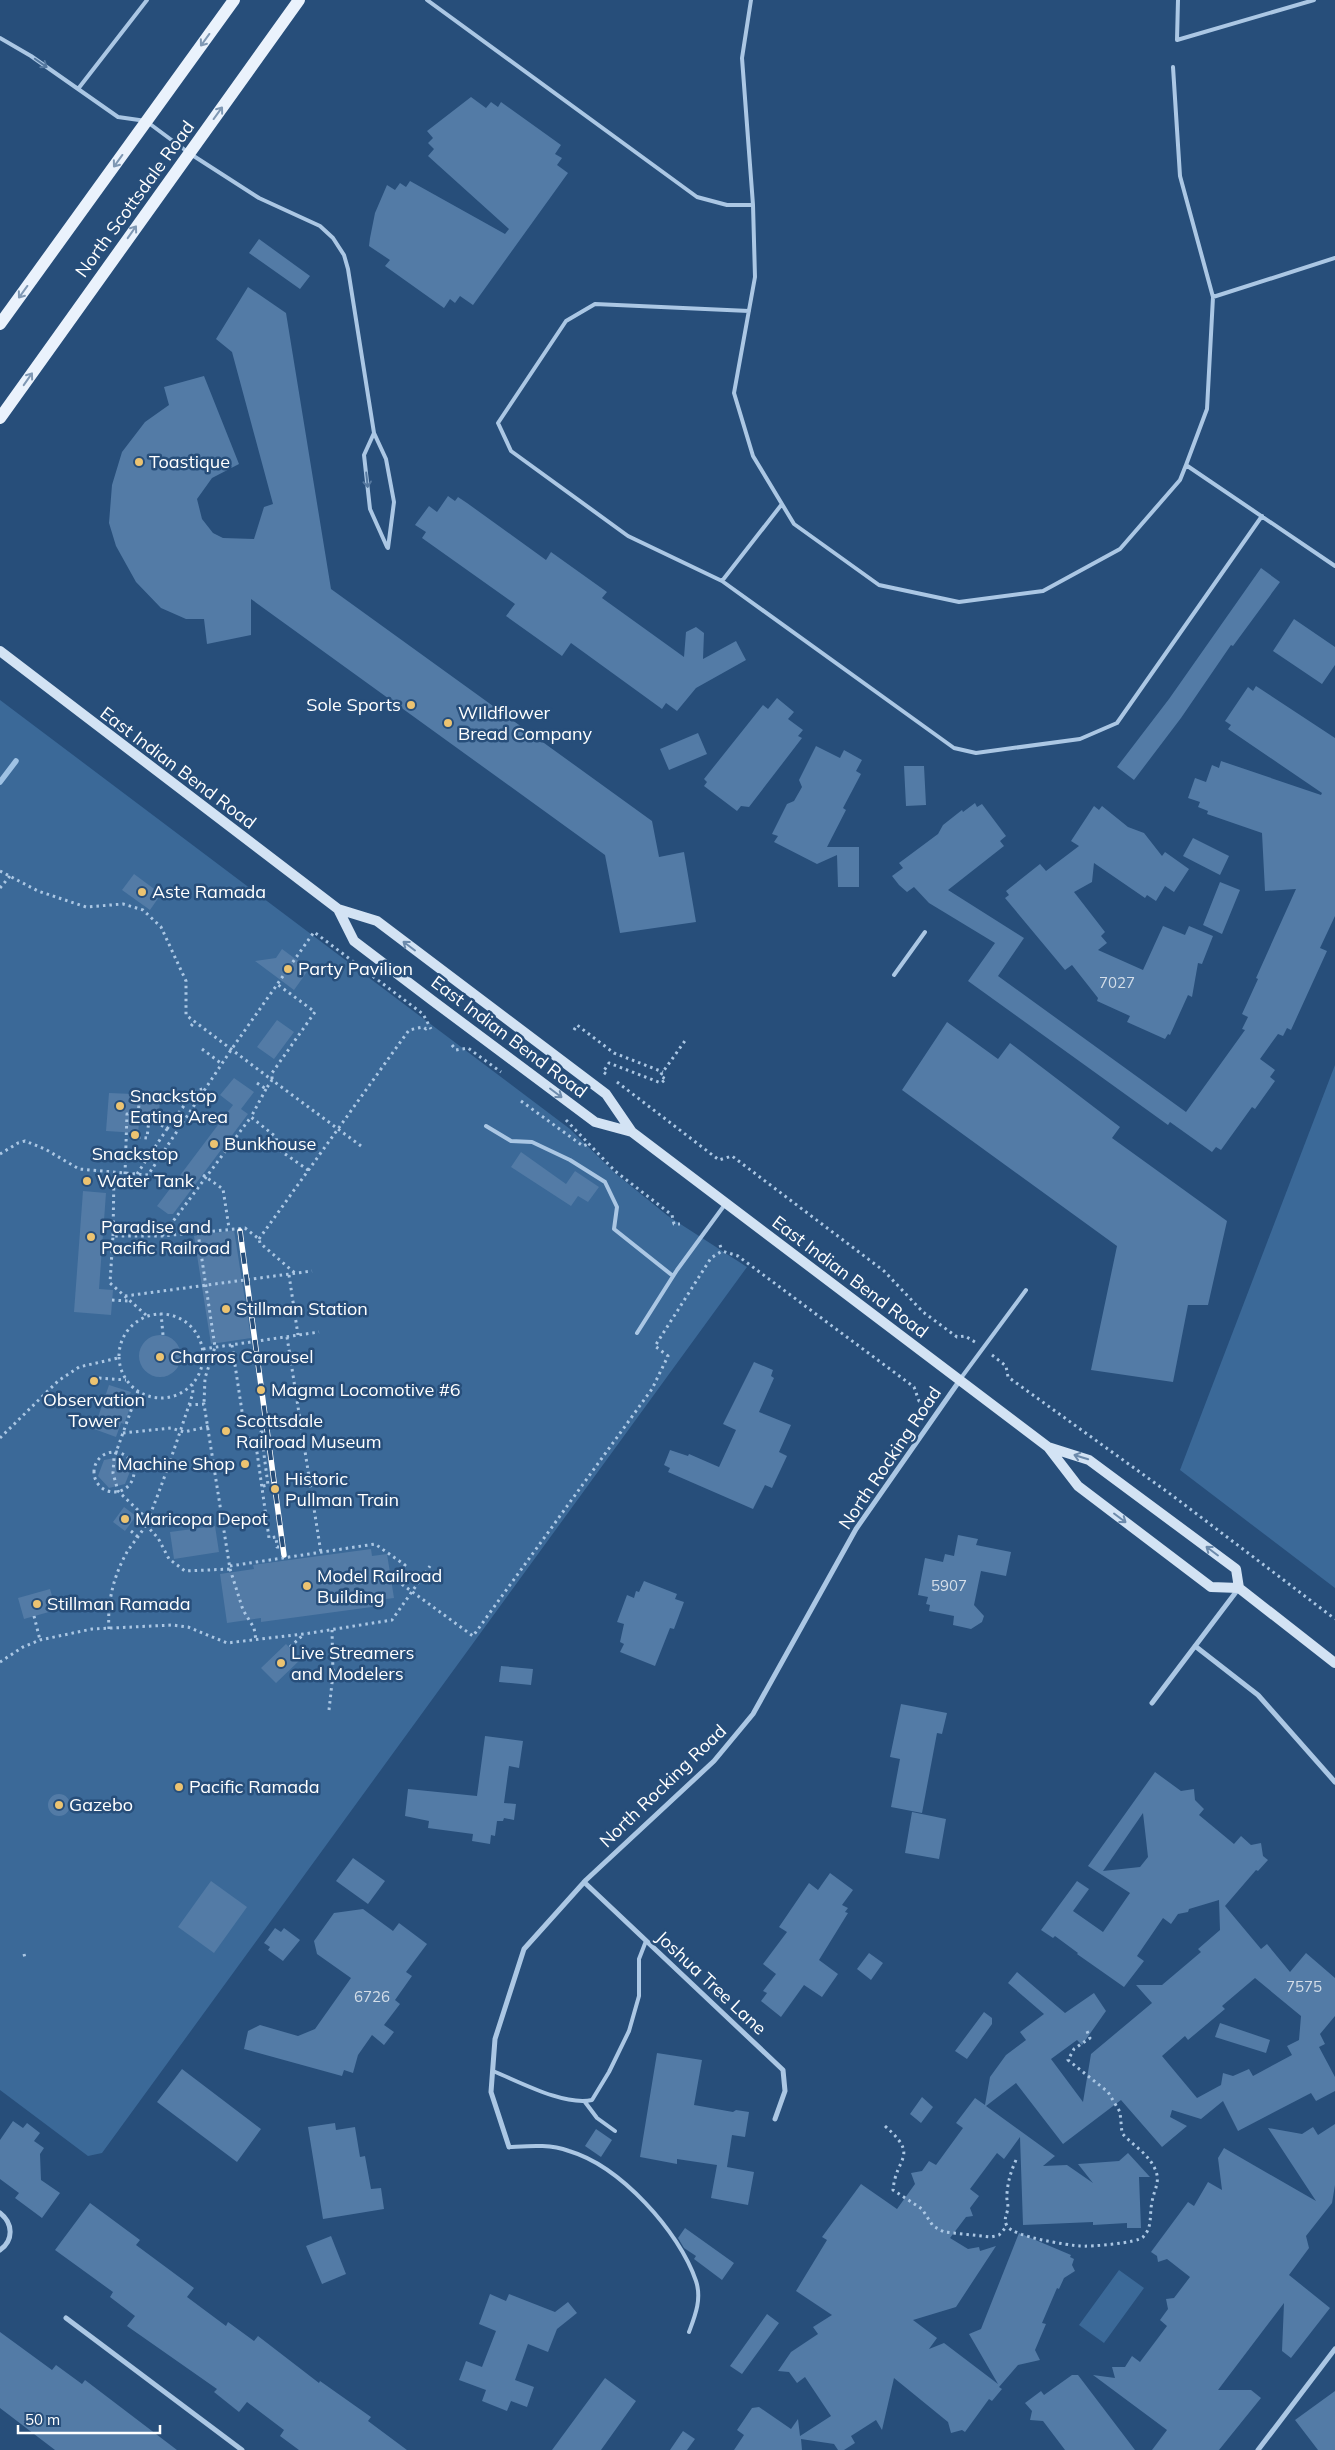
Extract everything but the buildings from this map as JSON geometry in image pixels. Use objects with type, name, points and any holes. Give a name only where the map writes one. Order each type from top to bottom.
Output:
[{"type":"main road","name":"North Scottsdale Road","points":[[0,324],[234,0]]},
{"type":"main road","name":"North Scottsdale Road","points":[[0,418],[299,0]]},
{"type":"main road","name":"East Indian Bend Road","points":[[0,651],[338,909],[376,921],[606,1094],[632,1132],[1048,1447],[1078,1486],[1211,1587],[1239,1588],[1236,1569],[1089,1460],[1048,1447]]},
{"type":"main road","name":"East Indian Bend Road","points":[[338,909],[354,941],[433,1001],[595,1122],[632,1132]]},
{"type":"main road","points":[[1239,1588],[1335,1664]]},
{"type":"street","name":"North Rocking Road","points":[[509,2147],[491,2092],[495,2039],[524,1949],[584,1882],[714,1761],[753,1714],[856,1529],[960,1380]]},
{"type":"street","points":[[1152,1703],[1239,1588]]},
{"type":"street","points":[[1195,1646],[1258,1695],[1335,1782]]},
{"type":"street","name":"Joshua Tree Lane","points":[[584,1882],[783,2070],[785,2091],[775,2119]]},
{"type":"street","points":[[0,2213],[6,2218],[10,2230],[8,2243],[0,2250]]},
{"type":"street","points":[[66,2318],[242,2450]]},
{"type":"street","points":[[1258,2450],[1335,2349]]},
{"type":"lane","points":[[78,89],[147,0]]},
{"type":"lane","points":[[427,0],[698,197],[727,205],[753,205]]},
{"type":"lane","points":[[751,0],[742,58],[753,205],[756,278],[734,393],[753,456],[794,524],[878,586],[959,602],[1043,591],[1120,549],[1180,480],[1207,409],[1213,297],[1180,176],[1173,67]]},
{"type":"lane","points":[[1178,0],[1177,40],[1314,0]]},
{"type":"lane","points":[[0,38],[25,52],[118,117],[146,121],[189,153],[259,198],[320,226],[333,238],[344,255],[348,269],[374,433],[386,459],[394,502],[388,548],[370,509],[364,455],[374,433]]},
{"type":"lane","points":[[1213,297],[1335,258]]},
{"type":"lane","points":[[749,311],[595,304],[566,321],[498,423],[511,451],[628,536],[722,581],[954,748],[976,753],[1080,739],[1117,723],[1262,516]]},
{"type":"lane","points":[[1186,465],[1335,566]]},
{"type":"lane","points":[[722,581],[782,504]]},
{"type":"lane","points":[[894,975],[925,932]]},
{"type":"lane","points":[[486,1126],[511,1141],[532,1142],[570,1160],[605,1182],[616,1207],[614,1230],[673,1276]]},
{"type":"lane","points":[[638,1333],[673,1276],[726,1203]]},
{"type":"lane","points":[[960,1380],[1026,1290]]},
{"type":"lane","points":[[493,2071],[565,2099],[585,2102],[592,2100],[601,2087],[629,2031],[639,1996],[639,1959],[646,1941]]},
{"type":"lane","points":[[585,2102],[597,2118],[615,2131]]},
{"type":"lane","points":[[509,2147],[546,2146],[572,2151],[600,2166],[627,2185],[652,2208],[673,2237],[696,2281],[698,2306],[689,2332]]},
{"type":"path","points":[[0,871],[38,891],[86,907],[122,904],[144,908],[161,927],[186,981],[186,1015],[361,1146]]},
{"type":"path","points":[[0,888],[10,876]]},
{"type":"path","points":[[0,1154],[25,1141],[44,1149],[79,1169],[148,1175],[231,1050],[314,932],[423,1014],[429,1028],[426,1030],[423,1027],[409,1030],[259,1238]]},
{"type":"path","points":[[162,1236],[204,1176],[251,1117],[272,1080],[272,1073],[315,1012],[277,984]]},
{"type":"path","points":[[191,1026],[195,1021]]},
{"type":"path","points":[[574,1030],[577,1025],[614,1053],[663,1072]]},
{"type":"path","points":[[687,1038],[660,1076],[666,1079],[661,1083],[609,1063],[603,1072],[719,1160],[732,1156],[884,1272],[923,1312],[957,1337],[965,1336],[982,1348],[1006,1366],[1008,1377],[1172,1496],[1335,1619]]},
{"type":"path","points":[[452,1045],[456,1050],[468,1048],[508,1077]]},
{"type":"path","points":[[202,1049],[222,1064]]},
{"type":"path","points":[[257,1083],[266,1089]]},
{"type":"path","points":[[136,1174],[194,1092],[206,1088]]},
{"type":"path","points":[[138,1115],[140,1093]]},
{"type":"path","points":[[521,1101],[583,1146],[588,1144]]},
{"type":"path","points":[[125,1174],[127,1114],[149,1118],[167,1129]]},
{"type":"path","points":[[251,1117],[276,1138],[278,1149],[308,1170]]},
{"type":"path","points":[[563,1117],[615,1170],[672,1215],[674,1224],[680,1224]]},
{"type":"path","points":[[138,1137],[147,1138],[149,1118]]},
{"type":"path","points":[[114,1173],[110,1283],[146,1316]]},
{"type":"path","points":[[204,1176],[224,1189],[229,1228]]},
{"type":"path","points":[[113,1236],[162,1236],[229,1228],[245,1228],[259,1238],[260,1243],[296,1274]]},
{"type":"path","points":[[198,1233],[215,1347],[205,1378],[204,1404],[230,1567],[242,1610],[254,1628],[256,1640]]},
{"type":"path","points":[[720,1245],[722,1251]]},
{"type":"path","points":[[138,1391],[117,1451],[113,1473],[118,1491],[143,1515],[146,1525],[158,1538],[169,1559],[185,1571],[230,1567],[375,1544],[405,1565],[396,1580],[473,1636],[652,1389],[668,1356],[655,1346],[711,1258],[722,1251],[738,1256],[906,1381],[917,1392],[919,1402],[925,1403]]},
{"type":"path","points":[[125,1296],[312,1271]]},
{"type":"path","points":[[289,1275],[298,1335]]},
{"type":"path","points":[[112,1300],[130,1301]]},
{"type":"path","points":[[161,1313],[163,1334]]},
{"type":"path","points":[[161,1313],[176,1316],[188,1323],[198,1335],[203,1349],[203,1363],[198,1377],[192,1385],[176,1396],[161,1398],[146,1396],[126,1380],[120,1368],[118,1358],[124,1334],[134,1323],[146,1316],[161,1313]]},
{"type":"path","points":[[203,1349],[319,1332]]},
{"type":"path","points":[[287,1337],[321,1552]]},
{"type":"path","points":[[232,1345],[243,1418]]},
{"type":"path","points":[[0,1438],[58,1381],[79,1367],[118,1358]]},
{"type":"path","points":[[99,1378],[126,1380]]},
{"type":"path","points":[[108,1629],[107,1610],[114,1582],[128,1552],[146,1525],[166,1476],[194,1393],[192,1385]]},
{"type":"path","points":[[189,1405],[204,1404]]},
{"type":"path","points":[[123,1433],[171,1428],[184,1432],[209,1427]]},
{"type":"path","points":[[263,1486],[268,1485],[261,1432],[264,1432]]},
{"type":"path","points":[[243,1440],[255,1438],[269,1538],[276,1537],[277,1547],[279,1547]]},
{"type":"path","points":[[117,1451],[130,1458],[135,1471],[130,1484],[118,1491],[105,1490],[99,1485],[94,1472],[98,1459],[110,1452],[117,1451]]},
{"type":"path","points":[[132,1531],[138,1537]]},
{"type":"path","points":[[0,1662],[23,1646],[40,1640],[92,1629],[172,1625],[188,1628],[227,1643],[304,1634],[392,1620],[430,1566]]},
{"type":"path","points":[[34,1616],[40,1640]]},
{"type":"path","points":[[329,1710],[332,1674],[332,1630]]},
{"type":"path","points":[[290,1647],[304,1634]]},
{"type":"path","points":[[1007,2226],[1028,2236],[1080,2246],[1112,2242],[1130,2243],[1142,2239],[1151,2225],[1150,2213],[1159,2179],[1155,2168],[1145,2152],[1122,2133],[1120,2112],[1105,2089],[1068,2060],[1074,2049],[1090,2038],[1086,2029]]},
{"type":"path","points":[[885,2126],[897,2136],[905,2152],[905,2158],[897,2173],[893,2190],[922,2209],[934,2226],[944,2232],[990,2237],[999,2235],[1007,2226]]},
{"type":"path","points":[[1007,2226],[1005,2217],[1008,2209],[1009,2176],[1016,2160]]},
{"type":"shaded area","points":[[0,700],[570,1129],[615,1173],[668,1216],[747,1267],[102,2153],[88,2156],[0,2090]]},
{"type":"shaded area","points":[[1335,1065],[1335,1588],[1180,1470]]},
{"type":"shaded area","points":[[1119,2270],[1144,2288],[1104,2343],[1079,2325]]},
{"type":"waterway","points":[[0,782],[16,761]]},
{"type":"railway","points":[[240,1231],[284,1555]]},
{"type":"place","name":"Toastique","points":[[139,462]]},
{"type":"place","name":"Sole Sports","points":[[411,705]]},
{"type":"place","name":"WIldflower Bread Company","points":[[448,723]]},
{"type":"place","name":"Aste Ramada","points":[[142,892]]},
{"type":"place","name":"Party Pavilion","points":[[288,969]]},
{"type":"place","name":"Snackstop Eating Area","points":[[120,1106]]},
{"type":"place","name":"Snackstop","points":[[135,1135]]},
{"type":"place","name":"Bunkhouse","points":[[214,1144]]},
{"type":"place","name":"Water Tank","points":[[87,1181]]},
{"type":"place","name":"Paradise and Pacific Railroad","points":[[91,1237]]},
{"type":"place","name":"Stillman Station","points":[[226,1309]]},
{"type":"place","name":"Charros Carousel","points":[[160,1357]]},
{"type":"place","name":"Observation Tower","points":[[94,1381]]},
{"type":"place","name":"Magma Locomotive #6","points":[[261,1390]]},
{"type":"place","name":"Scottsdale Railroad Museum","points":[[226,1431]]},
{"type":"place","name":"Machine Shop","points":[[245,1464]]},
{"type":"place","name":"Historic Pullman Train","points":[[275,1489]]},
{"type":"place","name":"Maricopa Depot","points":[[125,1519]]},
{"type":"place","name":"Model Railroad Building","points":[[307,1586]]},
{"type":"place","name":"Stillman Ramada","points":[[37,1604]]},
{"type":"place","name":"Live Streamers and Modelers","points":[[281,1663]]},
{"type":"place","name":"Pacific Ramada","points":[[179,1787]]},
{"type":"place","name":"Gazebo","points":[[59,1805]]}]
